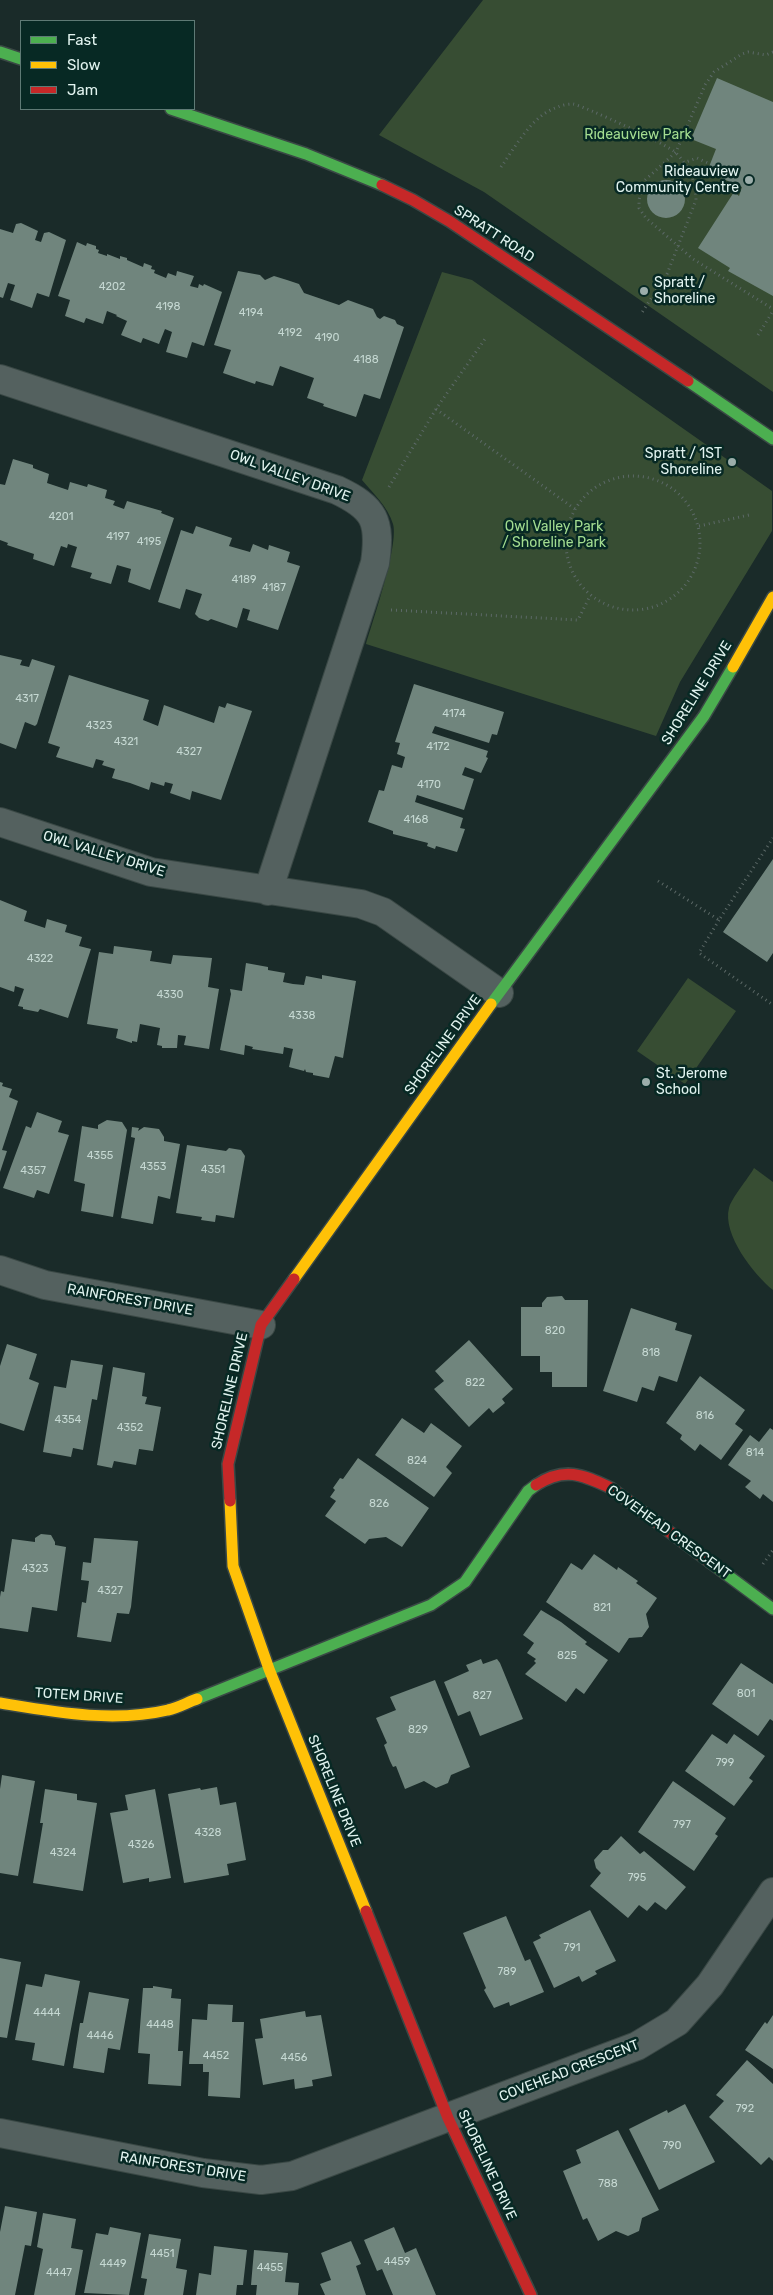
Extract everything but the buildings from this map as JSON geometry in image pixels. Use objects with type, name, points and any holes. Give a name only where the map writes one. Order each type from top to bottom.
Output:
[{"type":"street","points":[[0,52],[20,59]]},
{"type":"street","name":"SPRATT ROAD","points":[[174,110],[306,154],[387,186],[458,227],[773,439]]},
{"type":"street","name":"OWL VALLEY DRIVE","points":[[0,379],[337,490],[356,499],[372,515]]},
{"type":"street","points":[[268,891],[374,562],[377,545],[377,526],[372,515]]},
{"type":"street","name":"SHORELINE DRIVE","points":[[530,2295],[448,2118],[269,1668],[233,1566],[228,1464],[261,1325],[499,993],[704,716],[773,597]]},
{"type":"street","name":"OWL VALLEY DRIVE","points":[[0,822],[151,872],[268,891],[338,899],[383,912],[499,993]]},
{"type":"street","name":"RAINFOREST DRIVE","points":[[0,1270],[45,1285],[261,1325]]},
{"type":"street","name":"COVEHEAD CRESCENT","points":[[269,1668],[431,1605],[456,1590],[464,1582],[528,1491],[538,1481],[558,1475],[581,1474],[611,1488],[773,1608]]},
{"type":"street","name":"TOTEM DRIVE","points":[[0,1703],[62,1713],[117,1716],[169,1710],[269,1668]]},
{"type":"street","name":"COVEHEAD CRESCENT","points":[[448,2118],[637,2046],[677,2022],[710,1985],[773,1892]]},
{"type":"street","name":"RAINFOREST DRIVE","points":[[0,2134],[203,2173],[261,2180],[292,2176],[448,2118]]},
{"type":"path","points":[[758,335],[773,310],[693,259],[646,218],[639,208],[639,200],[644,181],[676,152],[705,85],[714,72],[742,54],[748,52],[766,55],[773,52]]},
{"type":"path","points":[[501,167],[536,120],[556,107],[573,104],[676,152],[693,176],[696,200],[667,274],[626,339]]},
{"type":"path","points":[[683,162],[697,158],[710,164]]},
{"type":"path","points":[[372,515],[436,409],[485,339]]},
{"type":"path","points":[[436,409],[576,509]]},
{"type":"path","points":[[622,476],[649,476],[671,486],[688,502],[699,526],[701,552],[693,576],[678,594],[658,607],[634,611],[610,608],[590,596],[570,567],[565,544],[569,520],[580,500],[599,484],[622,476]]},
{"type":"path","points":[[699,526],[749,515]]},
{"type":"path","points":[[360,609],[578,620],[590,596]]},
{"type":"path","points":[[773,838],[699,953],[773,1005]]},
{"type":"path","points":[[658,881],[719,920]]},
{"type":"green space","name":"Rideauview Park","points":[[483,0],[773,0],[773,392],[484,192],[379,135]]},
{"type":"green space","name":"Owl Valley Park / Shoreline Park","points":[[442,272],[472,280],[772,491],[772,531],[680,682],[656,736],[366,644],[389,565],[394,534],[393,524],[388,512],[362,480]]},
{"type":"green space","points":[[688,978],[736,1011],[685,1084],[637,1051]]},
{"type":"green space","points":[[754,1168],[773,1182],[773,1290],[757,1275],[741,1253],[730,1230],[728,1218],[731,1204]]},
{"type":"traffic: fast","points":[[0,52],[20,59]]},
{"type":"traffic: fast","points":[[174,110],[306,154],[382,185]]},
{"type":"traffic: fast","points":[[688,381],[773,439]]},
{"type":"traffic: fast","points":[[491,1004],[704,716],[733,667]]},
{"type":"traffic: fast","points":[[197,1699],[431,1605],[465,1582],[528,1491],[536,1485]]},
{"type":"traffic: fast","points":[[711,1563],[773,1609]]},
{"type":"traffic: slow","points":[[733,667],[773,597]]},
{"type":"traffic: slow","points":[[294,1279],[491,1004]]},
{"type":"traffic: slow","points":[[230,1501],[233,1566],[269,1669],[366,1911]]},
{"type":"traffic: slow","points":[[0,1703],[84,1715],[126,1716],[168,1710],[197,1699]]},
{"type":"traffic: jam","points":[[382,185],[449,221],[688,381]]},
{"type":"traffic: jam","points":[[230,1501],[228,1464],[261,1325],[294,1279]]},
{"type":"traffic: jam","points":[[536,1485],[546,1479],[565,1474],[583,1476],[601,1483],[611,1488],[711,1563]]},
{"type":"traffic: jam","points":[[366,1911],[448,2118],[531,2295]]},
{"type":"place","name":"Rideauview Community Centre","points":[[749,180]]},
{"type":"place","name":"Spratt / Shoreline","points":[[644,291]]},
{"type":"place","name":"Spratt / 1ST Shoreline","points":[[732,462]]},
{"type":"place","name":"St. Jerome School","points":[[646,1082]]}]
